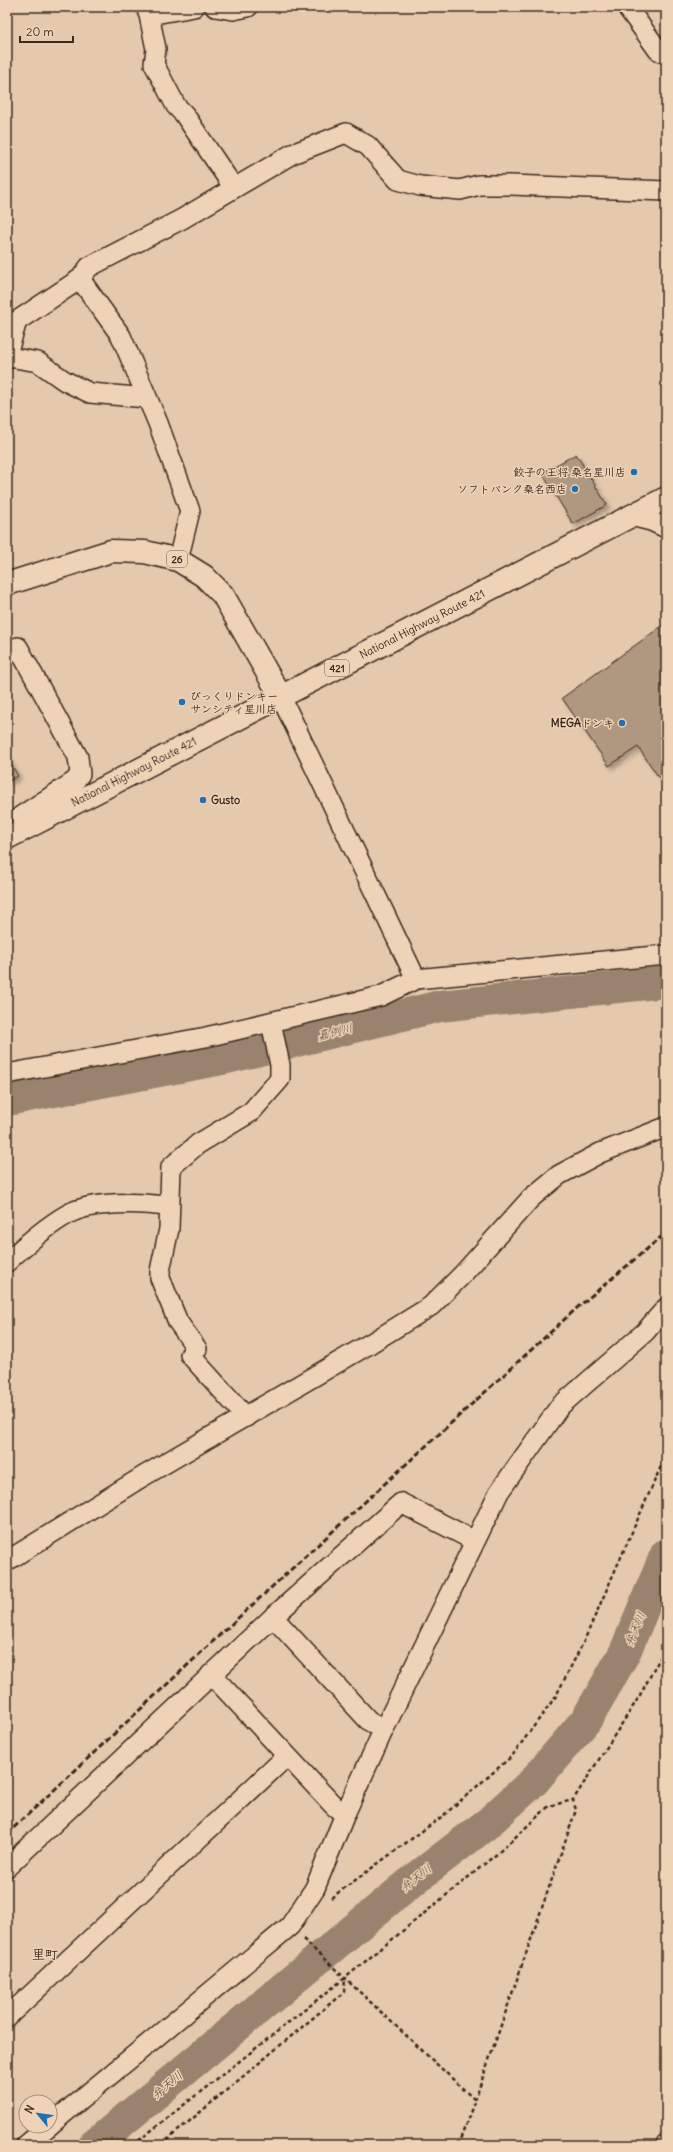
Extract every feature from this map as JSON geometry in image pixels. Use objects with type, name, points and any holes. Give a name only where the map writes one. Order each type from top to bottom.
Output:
[{"type":"main road","name":"National Highway Route 421","points":[[15,834],[666,498]]},
{"type":"main road","name":"26","points":[[7,584],[111,551],[145,552],[178,560],[204,576],[223,594],[281,697]]},
{"type":"street","points":[[194,7],[148,11],[156,49],[154,64],[176,106],[184,114],[234,188]]},
{"type":"street","points":[[215,7],[233,10],[248,7]]},
{"type":"street","points":[[627,7],[658,50],[666,54]]},
{"type":"street","points":[[146,398],[90,393],[65,380],[38,362],[8,358],[8,351],[17,321],[80,279],[89,267],[153,235],[292,154],[346,133],[368,146],[398,180],[420,186],[460,190],[479,185],[511,185],[666,191]]},
{"type":"street","points":[[80,279],[121,336],[146,398],[158,423],[190,511],[178,560]]},
{"type":"street","points":[[631,516],[651,521],[666,528]]},
{"type":"street","points":[[7,652],[18,646],[66,732],[78,757],[80,766],[80,774],[76,781],[21,816],[15,834]]},
{"type":"street","points":[[281,697],[416,979]]},
{"type":"street","points":[[7,1074],[271,1026],[381,996],[416,979],[666,955]]},
{"type":"street","points":[[246,1417],[190,1355],[197,1349],[178,1322],[165,1290],[160,1272],[169,1230],[171,1167],[198,1144],[251,1112],[280,1079],[280,1065],[271,1026]]},
{"type":"street","points":[[7,1561],[142,1477],[246,1417],[431,1306],[462,1275],[531,1198],[559,1174],[600,1153],[666,1127]]},
{"type":"street","points":[[7,1262],[30,1240],[69,1213],[101,1205],[149,1204],[169,1207]]},
{"type":"street","points":[[58,2119],[281,1934],[290,1926],[302,1910],[315,1888],[345,1814],[383,1731],[499,1492],[560,1406],[645,1332],[666,1308]]},
{"type":"street","points":[[7,1867],[211,1674],[401,1503],[476,1541]]},
{"type":"street","points":[[273,1617],[368,1720],[383,1731]]},
{"type":"street","points":[[211,1674],[287,1756],[345,1814]]},
{"type":"street","points":[[7,2017],[287,1756]]},
{"type":"street","points":[[26,2145],[40,2134]]},
{"type":"path","points":[[302,1910],[325,1902],[444,1814],[512,1756],[556,1696],[584,1641],[666,1455]]},
{"type":"path","points":[[133,2145],[345,1978],[498,1853],[549,1806],[573,1800],[640,1697],[666,1647]]},
{"type":"path","points":[[458,2145],[576,1810],[573,1800]]},
{"type":"path","points":[[302,1938],[392,2024],[475,2100]]},
{"type":"path","points":[[161,2145],[344,1992],[345,1978]]},
{"type":"building","name":"ソフトバンク桑名西店","points":[[576,454],[607,505],[573,524],[542,473]]},
{"type":"building","name":"MEGAドンキ","points":[[666,623],[666,788],[638,747],[609,766],[562,698]]},
{"type":"building","points":[[7,757],[18,776],[7,782]]},
{"type":"waterway","name":"嘉例川","points":[[7,1100],[227,1058],[440,1006],[666,982]]},
{"type":"waterway","name":"弁天川","points":[[94,2145],[406,1886],[488,1823],[534,1781],[586,1720],[625,1652],[666,1554]]},
{"type":"railway","points":[[7,1834],[238,1618],[578,1307],[666,1233]]},
{"type":"place","name":"餃子の王将 桑名星川店","points":[[634,472]]},
{"type":"place","name":"ソフトバンク桑名西店","points":[[575,489]]},
{"type":"place","name":"びっくりドンキー サンシティ星川店","points":[[182,702]]},
{"type":"place","name":"MEGAドンキ","points":[[622,723]]},
{"type":"place","name":"Gusto","points":[[203,800]]},
{"type":"district","name":"里町","points":[[45,1954]]}]
